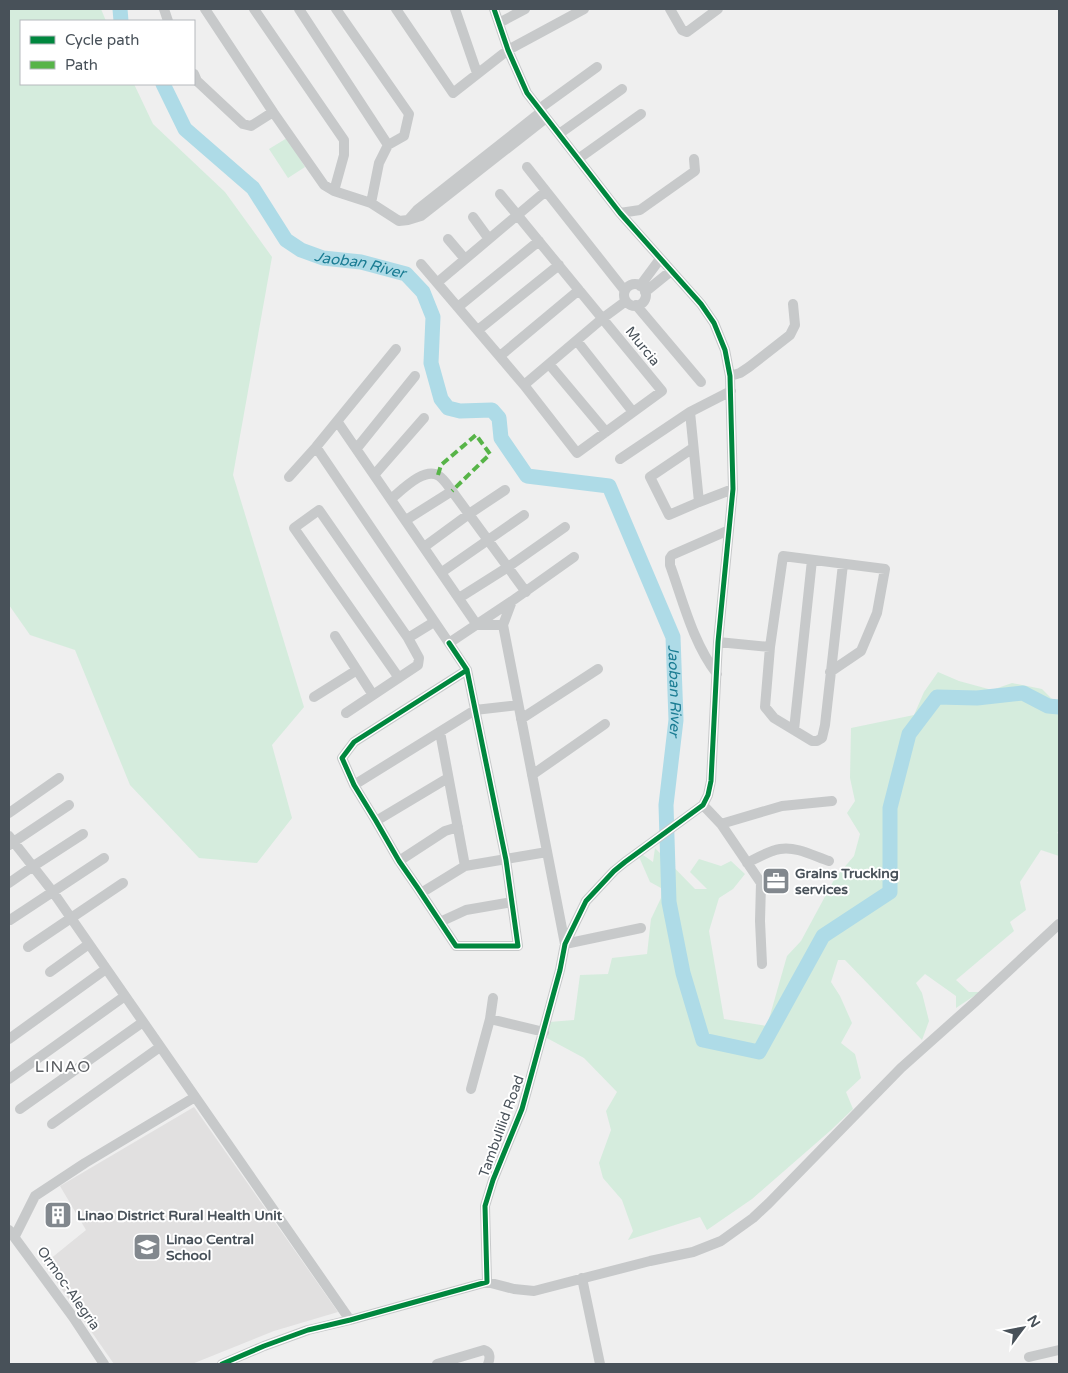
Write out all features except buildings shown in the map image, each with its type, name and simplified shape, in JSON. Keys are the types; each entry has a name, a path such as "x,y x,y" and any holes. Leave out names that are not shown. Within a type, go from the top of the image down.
{"street":[{"path":"205,9 324,185 334,191 372,203 399,221 421,216 597,67"},
{"path":"254,9 344,140 344,155 334,191"},
{"path":"299,9 388,145"},
{"path":"336,9 409,114 404,136 388,145 378,163 372,203"},
{"path":"396,9 453,93 508,50 584,9"},
{"path":"405,9 408,26"},
{"path":"455,9 477,73"},
{"path":"494,9 508,50 528,93 620,214 701,304 714,324 725,350 731,391 733,489 718,642 711,781 708,795 702,805 721,824 761,883 762,964"},
{"path":"499,22 525,9"},
{"path":"670,9 682,30 687,32 718,9"},
{"path":"195,76 197,81 243,124 251,126 273,112"},
{"path":"559,134 622,89"},
{"path":"578,159 641,114"},
{"path":"620,214 640,210 695,171 694,159"},
{"path":"527,167 629,299 701,382"},
{"path":"438,282 546,191"},
{"name":"Murcia","path":"500,194 662,391 633,412"},
{"path":"473,218 489,239"},
{"path":"448,239 465,259"},
{"path":"458,307 539,241"},
{"path":"642,289 633,284 626,288 629,299 639,304 644,299 642,289 660,259"},
{"path":"421,264 524,385 577,453 633,412 577,340"},
{"path":"478,330 559,265"},
{"path":"642,289 671,271"},
{"path":"500,356 579,290"},
{"path":"524,385 603,318 629,299"},
{"path":"730,376 740,373 749,367 790,335 795,325 793,304"},
{"path":"289,477 396,349"},
{"path":"549,364 606,432"},
{"path":"357,448 415,376"},
{"path":"620,459 690,412 731,391"},
{"path":"690,412 699,502"},
{"path":"374,474 424,418"},
{"path":"337,421 477,625"},
{"path":"316,447 467,670 506,860 518,946 456,946 399,862 354,785 342,758 354,742 467,670"},
{"path":"693,448 650,477 669,514 733,489"},
{"path":"391,499 421,476 430,473 438,475 452,491 526,592"},
{"path":"424,547 505,490"},
{"path":"406,520 452,491"},
{"path":"346,713 373,694 399,678 418,665 419,658 408,638 319,510 294,528 399,678"},
{"path":"442,572 524,515"},
{"path":"459,598 508,567 565,527"},
{"path":"717,674 706,660 696,638 670,565 670,558 672,555 729,530"},
{"path":"830,672 861,651 877,613 885,569 783,556 770,646 765,707 774,718 812,741 822,738 843,564"},
{"path":"449,644 574,557"},
{"path":"794,730 812,560"},
{"path":"512,601 503,625 565,944 641,928"},
{"path":"408,638 434,622"},
{"path":"477,625 503,625"},
{"path":"335,636 373,694"},
{"path":"718,642 770,646"},
{"path":"521,719 598,668"},
{"path":"314,697 357,670"},
{"path":"354,785 475,710 518,705"},
{"path":"532,774 606,724"},
{"path":"440,732 465,866"},
{"path":"9,813 59,778"},
{"path":"376,821 448,778"},
{"path":"721,824 782,806 832,801"},
{"path":"69,805 10,842 53,892 350,1320"},
{"name":"Tambulilid Road","path":"487,1282 485,1206 493,1180 522,1109 544,1032 565,944 586,901 619,867 702,805"},
{"path":"399,862 445,831 458,827"},
{"path":"9,884 84,834"},
{"path":"747,863 767,853 781,849 795,850 829,861"},
{"path":"421,894 465,866 547,852"},
{"path":"10,920 104,858"},
{"path":"28,947 123,883"},
{"path":"440,922 466,910 512,902"},
{"path":"222,1364 308,1330 487,1282 514,1289 534,1291 692,1252 721,1241 739,1229 769,1203 901,1068 1059,924"},
{"path":"50,972 89,944"},
{"path":"9,1038 106,969"},
{"path":"9,1079 125,996"},
{"path":"471,1089 490,1019 493,998"},
{"path":"490,1019 544,1032"},
{"path":"20,1110 143,1022"},
{"path":"52,1124 160,1047"},
{"path":"12,1233 35,1196 85,1163 195,1097"},
{"name":"Ormoc-Alegria","path":"12,1233 73,1317 104,1364"},
{"path":"582,1278 600,1364"},
{"path":"437,1364 484,1350 489,1355 488,1364"},
{"path":"1029,1357 1059,1350"}],"shaded area":[{"name":"Linao Central School","path":"194,1107 338,1312 274,1331 192,1364 114,1364 44,1264 86,1230 60,1186"}],"green space":[{"path":"9,9 101,9 106,20 20,20 20,85 134,85 153,124 225,192 272,257 233,475 304,707 272,745 292,818 257,863 199,858 130,785 75,650 30,635 9,605"},
{"path":"287,138 305,167 288,178 269,149"},
{"path":"938,672 959,681 992,690 1012,683 1042,689 1052,699 1059,701 1059,830 1057,833 1059,834 1059,856 1041,850 1020,882 1026,910 1010,922 1014,931 956,980 969,992 980,992 956,1008 956,996 925,974 916,983 922,993 929,1021 922,1040 845,960 838,960 831,982 840,996 852,1023 841,1043 855,1054 861,1078 846,1092 853,1109 752,1199 707,1230 700,1217 628,1240 633,1231 622,1200 603,1178 599,1163 611,1130 606,1111 617,1092 584,1058 545,1037 549,1022 574,1020 580,975 608,974 612,958 647,954 651,919 661,898 661,888 650,882 636,850 653,862 655,848 695,889 707,889 690,872 699,859 721,866 731,861 745,874 733,889 719,898 709,931 724,1019 767,1026 787,956 801,941 835,878 854,856 860,834 847,813 855,801 850,778 851,728 914,715 924,692"}],"waterway":[{"name":"Jaoban River","path":"120,9 121,20"},
{"name":"Jaoban River","path":"163,85 185,129 253,188 286,240 301,250 323,258 361,262 406,274 423,292 433,317 431,363 441,399 448,408 460,411 492,410 499,418 501,438 527,476 609,486 673,637 676,720 666,805 669,902 683,973 703,1040 759,1052 823,936 890,892 890,808 909,734 937,697 977,698 1023,693 1048,706 1059,707"}],"marked path":[{"path":"438,475 441,465 476,435 490,454 452,491"}],"cycle path":[{"path":"222,1364 308,1330 487,1282 485,1206 493,1180 522,1109 560,970 565,944 586,901 614,871 703,805 708,795 711,781 718,642 733,489 730,376 725,350 714,323 701,304 620,213 527,93 508,50 494,9"},
{"path":"449,643 467,670 506,860 518,946 456,946 399,861 354,785 342,758 354,742 467,670"}],"place":[{"name":"Grains Trucking services","path":"776,881"},
{"name":"Linao District Rural Health Unit","path":"58,1215"},
{"name":"Linao Central School","path":"147,1247"}],"district":[{"name":"LINAO","path":"63,1066"}]}
